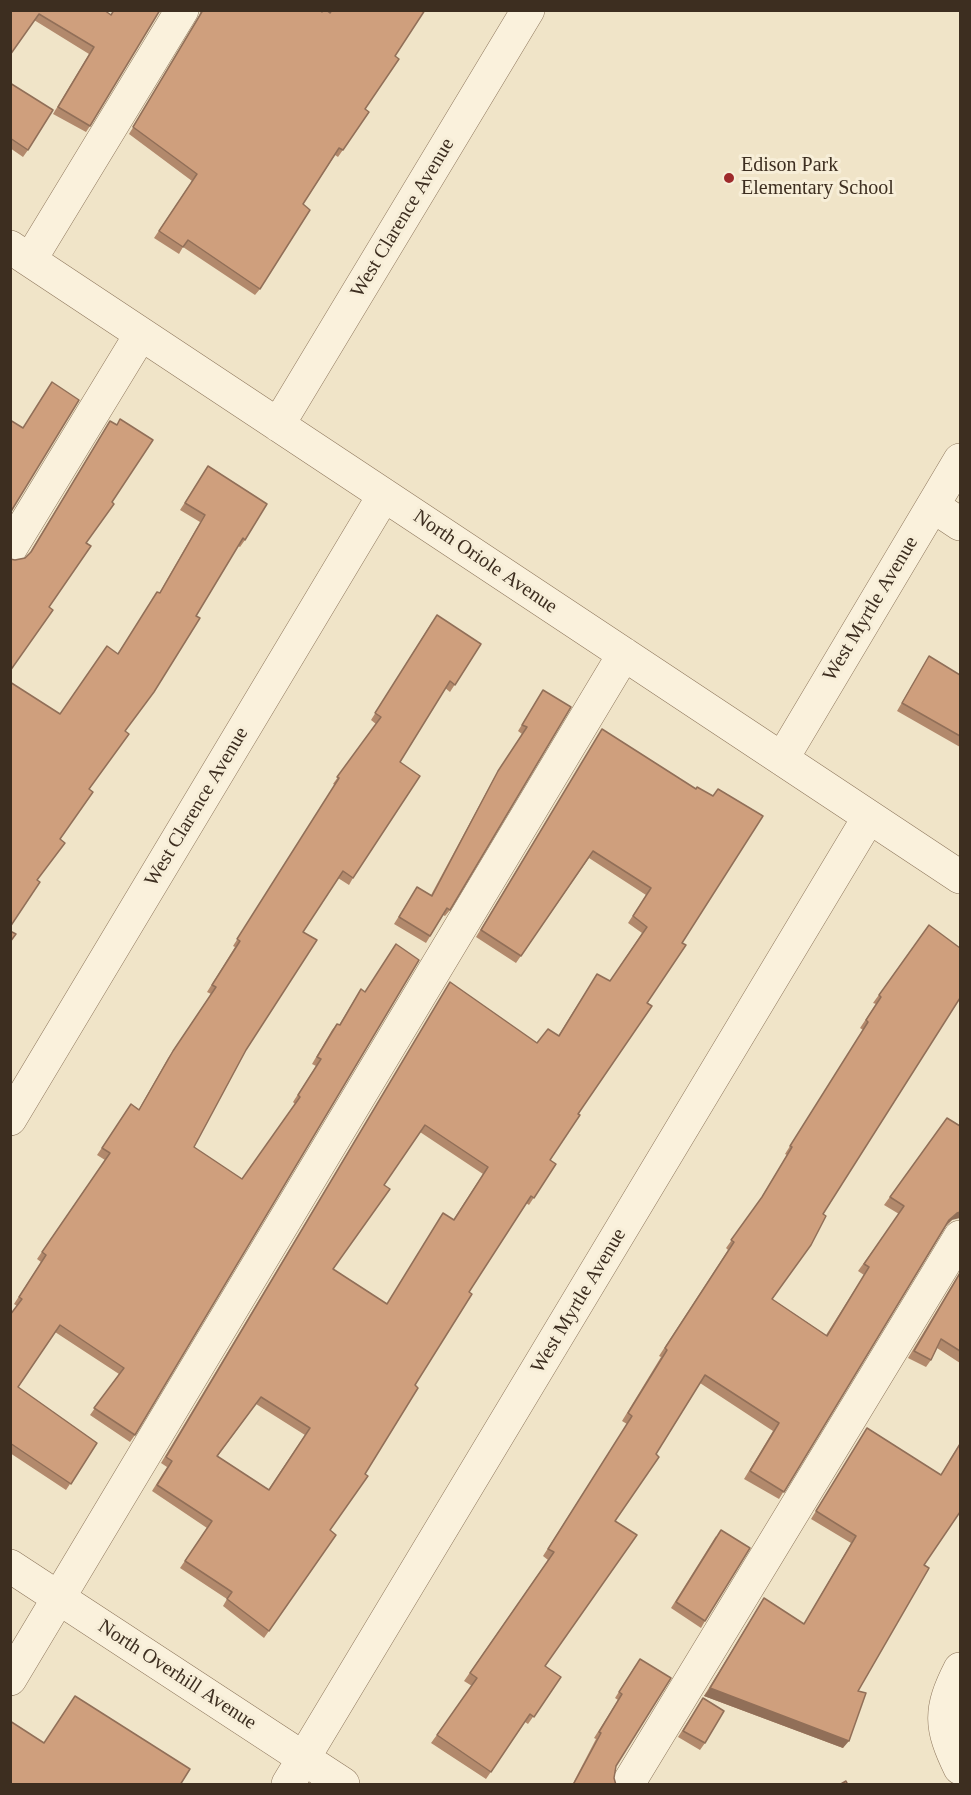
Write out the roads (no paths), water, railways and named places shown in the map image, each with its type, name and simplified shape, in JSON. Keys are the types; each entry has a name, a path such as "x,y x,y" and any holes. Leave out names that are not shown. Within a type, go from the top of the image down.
{"street":[{"path":"20,254 182,10"},
{"name":"West Clarence Avenue","path":"278,425 528,10"},
{"name":"North Oriole Avenue","path":"20,254 960,877"},
{"path":"10,549 141,334"},
{"name":"West Myrtle Avenue","path":"782,759 960,460"},
{"name":"West Clarence Avenue","path":"10,1119 384,495"},
{"path":"933,506 960,524"},
{"path":"10,1679 624,654"},
{"name":"West Myrtle Avenue","path":"296,1772 869,817"},
{"path":"628,1785 960,1237"},
{"name":"North Overhill Avenue","path":"10,1566 60,1598 296,1772 343,1785"},
{"path":"960,1669 950,1689 942,1715 946,1740 960,1768"}],"place":[{"name":"Edison Park Elementary School","path":"729,178"}]}
